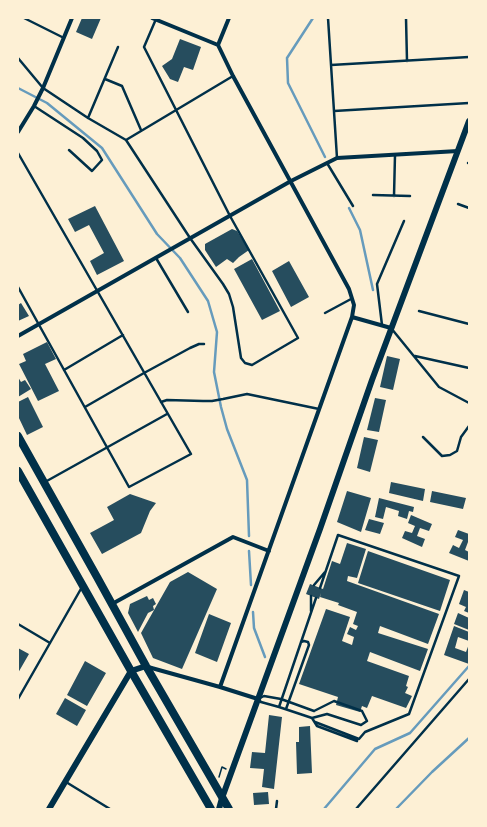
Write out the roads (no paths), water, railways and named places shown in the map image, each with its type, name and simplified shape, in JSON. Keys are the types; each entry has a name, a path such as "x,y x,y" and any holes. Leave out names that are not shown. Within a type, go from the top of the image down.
{"main road":[{"path":"18,436 146,666 229,809"},
{"path":"18,472 82,587 211,809"}],"street":[{"path":"18,132 43,88 72,18"},
{"path":"155,18 218,44 233,76 349,289 354,304 352,317 220,687"},
{"path":"218,44 229,18"},
{"path":"219,809 391,328 469,121"},
{"path":"18,336 327,162 337,158 458,151"},
{"path":"352,317 391,328"},
{"path":"112,604 233,537 269,551"},
{"path":"49,809 131,671 146,666 258,699"}],"lane":[{"path":"24,18 64,38"},
{"path":"18,58 43,88 88,118 126,140 190,238 229,294 242,358 245,363 252,365 298,338 230,216 144,47 155,18"},
{"path":"328,18 337,158"},
{"path":"406,18 407,61"},
{"path":"88,118 118,47"},
{"path":"331,66 469,57"},
{"path":"126,140 233,76"},
{"path":"105,79 122,86 141,130"},
{"path":"334,111 469,103"},
{"path":"34,106 83,138 97,151 102,160 92,171 68,150"},
{"path":"18,154 191,454 129,487 18,287"},
{"path":"394,155 394,196"},
{"path":"327,162 353,206"},
{"path":"373,196 410,196"},
{"path":"458,204 469,208"},
{"path":"382,325 377,284 404,221"},
{"path":"156,258 188,312"},
{"path":"325,313 352,298"},
{"path":"419,311 469,324"},
{"path":"391,328 439,387 469,403"},
{"path":"64,370 123,335"},
{"path":"85,407 190,348 199,344 204,344"},
{"path":"414,356 469,368"},
{"path":"161,402 167,400 214,400 247,394 319,410"},
{"path":"44,482 167,414"},
{"path":"424,437 442,456 450,455 457,451 461,436 469,426"},
{"path":"314,722 359,739 365,732 409,714 459,576 338,535 320,588"},
{"path":"314,585 326,570"},
{"path":"18,699 82,587"},
{"path":"311,596 311,614"},
{"path":"279,707 316,598"},
{"path":"18,624 50,643"},
{"path":"286,709 309,645 308,642 301,642"},
{"path":"356,809 469,679"},
{"path":"264,696 281,699 314,711 334,701 362,711 367,722 360,725 327,714 312,718 261,702 258,699 264,696"},
{"path":"314,711 312,718 318,726 357,741"},
{"path":"65,782 110,809"},
{"path":"276,809 277,801"}],"waterway":[{"path":"313,18 287,58 288,83 325,157"},
{"path":"18,88 47,103 102,148 157,234 180,258 208,301 217,332 214,372 221,407 227,429 247,480 249,536"},
{"path":"349,208 360,230 373,290"},
{"path":"249,551 251,585"},
{"path":"253,612 254,628 265,657"},
{"path":"324,809 375,749 410,733 469,666"},
{"path":"396,809 432,772 469,738"}]}
